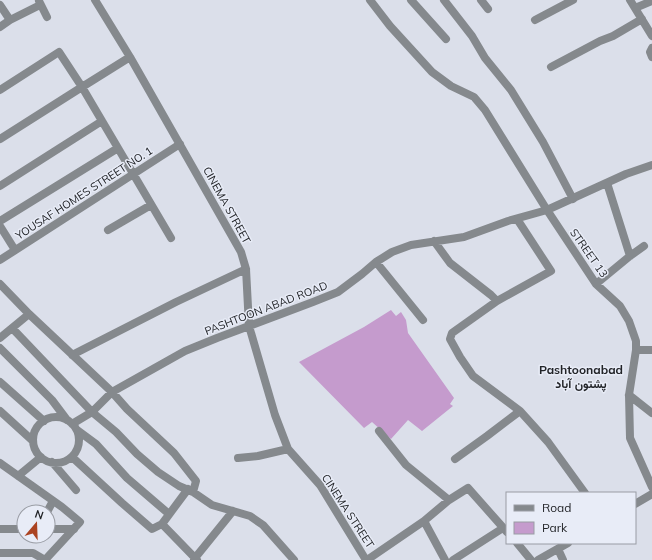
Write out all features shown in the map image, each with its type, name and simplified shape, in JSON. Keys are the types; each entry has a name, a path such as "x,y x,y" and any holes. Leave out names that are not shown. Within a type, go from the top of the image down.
{"street":[{"name":"CINEMA STREET","path":"95,0 130,57 241,252 246,269 249,326 275,416 288,449 320,484 366,560"},
{"name":"STREET 13","path":"370,0 390,26 432,72 451,86 474,97 478,101 546,210 596,284 620,306 629,322 636,340 636,350 628,395 630,438 652,487"},
{"path":"411,0 446,39"},
{"path":"444,0 472,36 485,58 511,90 543,142 573,199"},
{"path":"481,0 488,9"},
{"path":"536,20 573,0"},
{"path":"630,0 652,36"},
{"path":"635,8 652,1"},
{"path":"0,26 39,2 47,17"},
{"path":"0,5 10,20"},
{"path":"551,67 600,41 613,36 642,19"},
{"path":"652,48 650,52 652,57"},
{"path":"0,90 59,52 82,87 171,238"},
{"path":"0,139 130,57"},
{"path":"0,186 102,121"},
{"name":"YOUSAF HOMES STREET NO. 1","path":"0,260 180,144"},
{"path":"0,221 118,148"},
{"name":"PASHTOON ABAD ROAD","path":"72,425 92,412 112,392 185,351 338,292 376,262 392,252 411,245 464,238 508,221 546,210 626,174 652,165"},
{"path":"607,183 630,256"},
{"path":"108,230 152,205"},
{"path":"517,219 551,271 497,301 452,333 450,339 473,376 520,411 548,442 584,492"},
{"path":"0,226 15,250"},
{"path":"434,241 450,263 497,301"},
{"path":"596,284 644,246"},
{"path":"376,262 423,320"},
{"path":"72,355 176,302 246,269"},
{"path":"0,284 29,314 174,453 196,481 190,491 162,524 152,529 122,504 72,457"},
{"path":"0,338 29,314"},
{"path":"12,328 92,412 116,432 137,454 158,472 212,505 250,516 262,525 294,560"},
{"path":"0,348 52,400 72,425 79,437 79,444 76,451 72,457 66,461 59,463 52,462 41,457 35,448 33,441 34,433 38,426 44,421 51,418 59,418 72,425 96,444 127,478 169,514"},
{"path":"636,350 652,350"},
{"path":"0,382 44,421"},
{"path":"628,395 652,413"},
{"path":"0,411 33,441"},
{"path":"455,459 520,411"},
{"path":"379,431 406,465 449,500"},
{"path":"238,458 258,456 288,449"},
{"path":"18,476 41,457"},
{"path":"52,462 76,490"},
{"path":"0,463 80,522 74,530 41,559 33,553 15,556 0,553"},
{"path":"366,560 424,521 449,500 468,488 505,530 453,560"},
{"path":"636,503 652,494"},
{"path":"162,524 195,559 233,511"},
{"path":"424,521 445,560"},
{"path":"0,529 16,529"},
{"path":"56,529 74,530"},
{"path":"517,544 531,560"},
{"path":"538,560 566,544"},
{"path":"558,549 563,560"}],"green space":[{"path":"391,310 396,316 401,312 406,320 408,333 454,398 450,404 453,406 422,431 408,420 391,439 372,422 364,428 299,362 364,327"}],"district":[{"name":"Pashtoonabad پشتون آباد","path":"581,377"}]}
